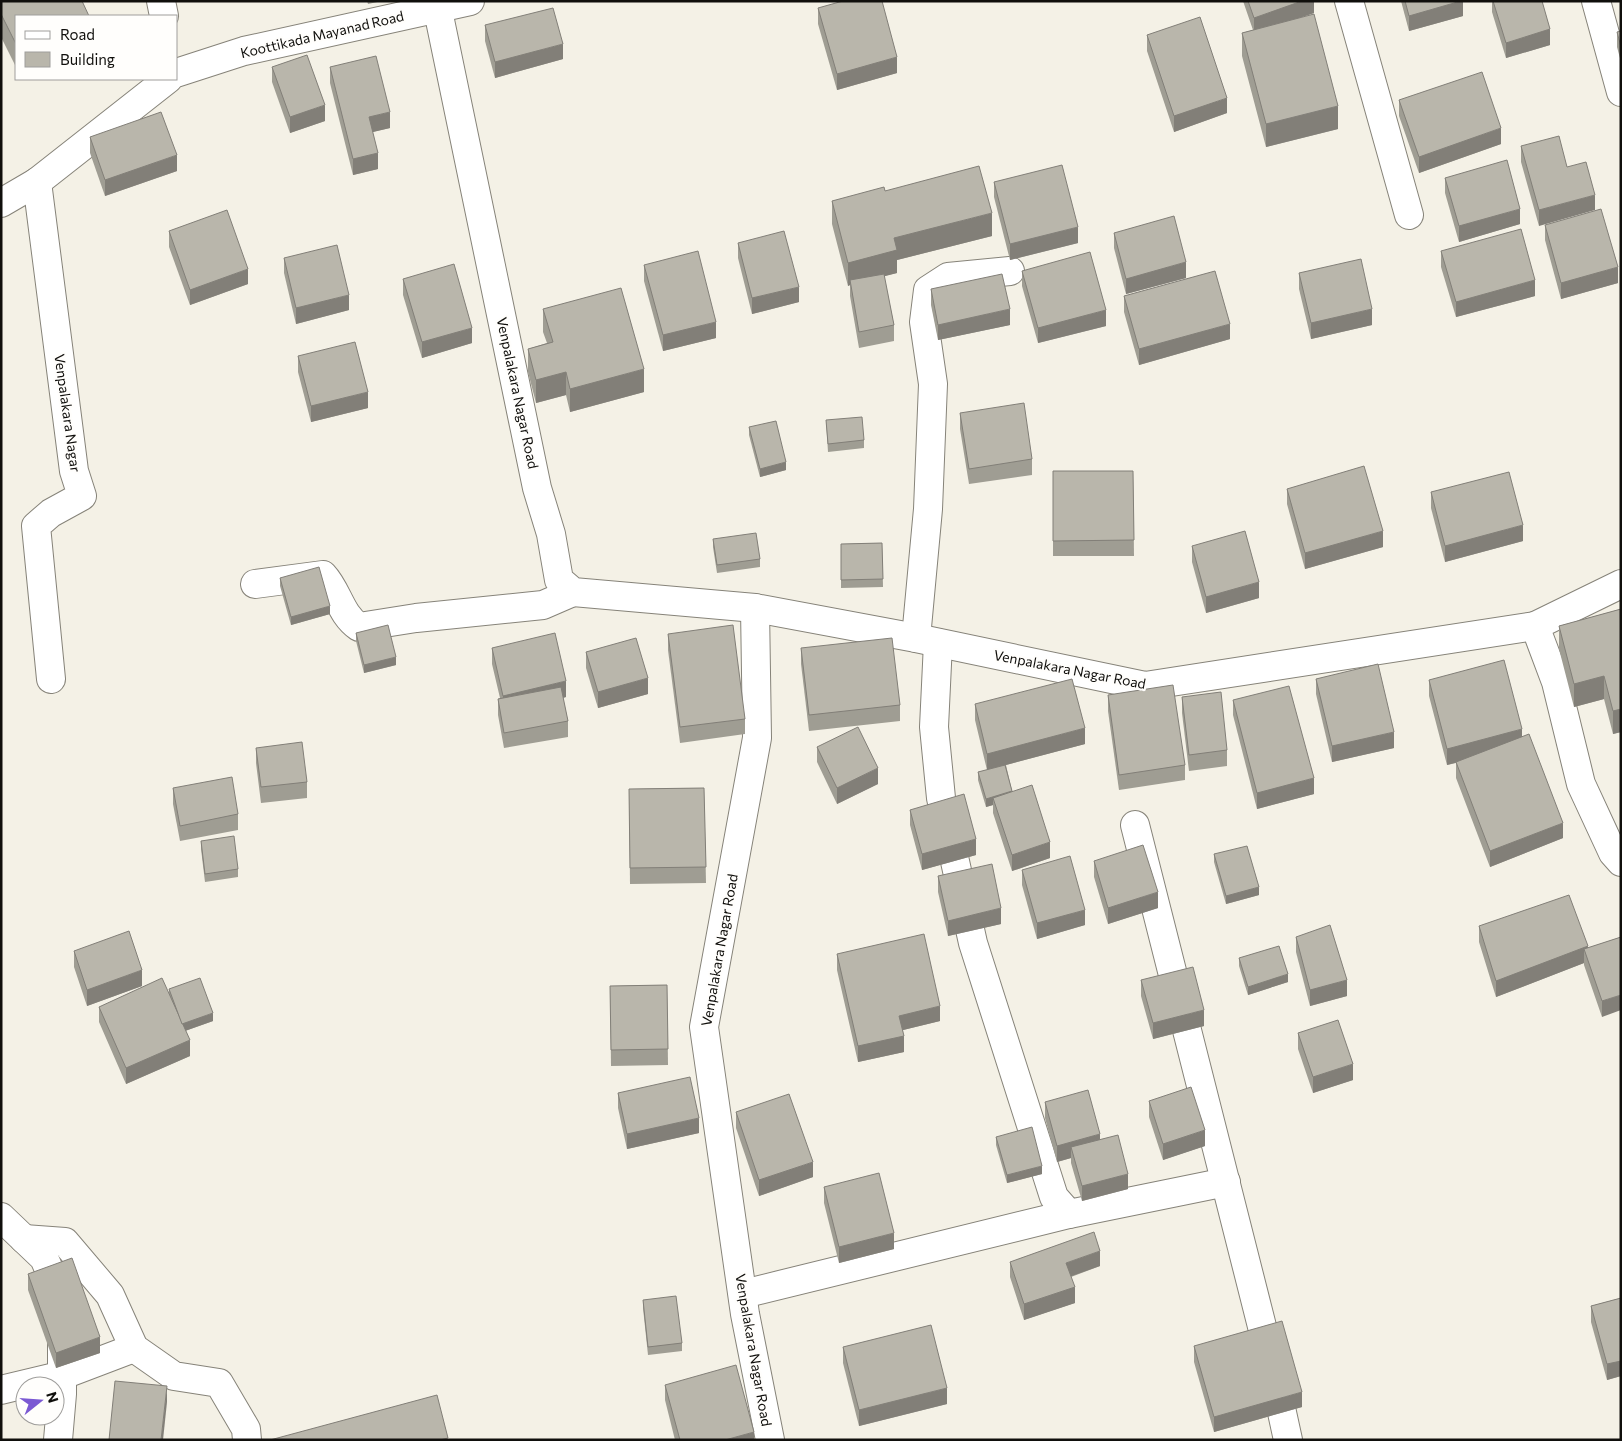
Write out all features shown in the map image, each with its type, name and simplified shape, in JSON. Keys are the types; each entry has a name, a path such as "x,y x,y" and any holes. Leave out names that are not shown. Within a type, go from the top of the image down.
{"street":[{"path":"161,1 164,15"},
{"name":"Koottikada Mayanad Road","path":"178,72 244,51 437,4 470,1"},
{"path":"1349,1 1410,215"},
{"path":"1596,1 1621,92"},
{"name":"Venpalakara Nagar Road","path":"437,4 538,488 551,534 554,559 559,580 573,592 755,608 927,640 1146,686 1535,626 1621,584"},
{"path":"1,202 37,182 167,80"},
{"name":"Venpalakara Nagar","path":"37,182 74,471 82,496 51,513 36,526 51,679"},
{"path":"1010,271 948,277 928,290 924,322 933,384 928,509 927,640 941,798 973,943 1047,1180 1054,1197 1069,1214"},
{"path":"255,584 323,575 332,584 349,620 359,626 543,605 573,592"},
{"name":"Venpalakara Nagar Road","path":"755,608 757,738 704,1027 743,1294 770,1440"},
{"path":"1535,626 1556,682 1581,784 1612,853 1621,862"},
{"path":"1135,824 1226,1182 1288,1440"},
{"path":"743,1294 1069,1214 1226,1182"},
{"path":"1,1217 44,1258 62,1299 62,1375 58,1440"},
{"path":"24,1240 65,1242 110,1295 134,1348 174,1376 219,1383 246,1429 247,1440"},
{"path":"1,1390 62,1375 134,1348"}],"building":[{"path":"1,1 82,1 89,15 15,15 15,42 1,14"},
{"path":"843,1 882,1 897,57 837,74 818,8"},
{"path":"1248,1 1302,1 1254,18"},
{"path":"1405,1 1461,1 1409,16"},
{"path":"1493,1 1542,1 1550,29 1506,43"},
{"path":"553,8 563,44 495,62 485,25"},
{"path":"1314,14 1338,106 1266,124 1242,33"},
{"path":"1200,17 1227,98 1174,116 1147,35"},
{"path":"1621,31 1621,47 1617,32"},
{"path":"307,55 325,105 290,117 272,67"},
{"path":"376,56 390,112 369,117 378,153 353,159 330,67"},
{"path":"1482,72 1501,128 1419,157 1399,100"},
{"path":"161,112 177,155 105,180 90,137"},
{"path":"1559,136 1567,167 1586,162 1595,195 1539,210 1521,146"},
{"path":"1507,160 1520,209 1459,226 1445,178"},
{"path":"1062,165 1078,227 1010,244 994,182"},
{"path":"979,166 992,213 894,238 897,250 848,263 832,201 884,187 885,191"},
{"path":"1601,209 1618,267 1561,283 1545,225"},
{"path":"227,210 248,269 190,290 169,231"},
{"path":"1174,216 1186,262 1126,279 1114,233"},
{"path":"1521,229 1535,280 1456,302 1441,251"},
{"path":"784,231 799,287 752,298 738,243"},
{"path":"337,245 349,295 296,308 284,258"},
{"path":"698,251 716,322 663,335 644,265"},
{"path":"1090,252 1106,310 1038,328 1022,271"},
{"path":"1361,259 1372,309 1311,323 1299,273"},
{"path":"454,264 472,328 422,342 403,279"},
{"path":"1215,271 1230,324 1139,349 1124,296"},
{"path":"884,274 894,325 859,332 850,280"},
{"path":"1002,274 1010,309 938,325 931,289"},
{"path":"621,288 644,369 570,389 566,372 536,380 528,349 553,342 543,309"},
{"path":"355,342 368,392 311,406 298,356"},
{"path":"1024,403 1032,459 969,469 960,413"},
{"path":"862,417 864,440 828,444 826,420"},
{"path":"776,421 786,462 760,469 749,427"},
{"path":"1364,466 1383,531 1305,553 1287,489"},
{"path":"1053,471 1133,471 1134,540 1053,541"},
{"path":"1509,472 1523,525 1445,546 1431,492"},
{"path":"1245,531 1259,582 1206,597 1192,546"},
{"path":"756,533 760,559 717,565 713,539"},
{"path":"882,543 883,579 841,580 841,544"},
{"path":"319,567 330,606 291,617 280,578"},
{"path":"1621,609 1621,709 1613,711 1604,676 1574,684 1559,626"},
{"path":"388,625 396,657 364,665 356,633"},
{"path":"733,625 745,719 680,727 668,634"},
{"path":"555,633 566,681 503,696 492,648"},
{"path":"636,638 648,678 598,692 586,652"},
{"path":"892,638 900,705 809,715 801,648"},
{"path":"1504,660 1522,729 1447,749 1429,680"},
{"path":"1378,664 1394,732 1332,746 1316,679"},
{"path":"1072,679 1085,728 987,754 975,704"},
{"path":"1173,685 1185,765 1119,775 1108,695"},
{"path":"1289,686 1314,778 1257,793 1233,700"},
{"path":"561,687 568,721 504,733 498,699"},
{"path":"1221,692 1227,750 1189,755 1182,697"},
{"path":"858,727 878,768 837,788 817,747"},
{"path":"1529,734 1563,823 1490,851 1456,762"},
{"path":"302,742 307,782 261,787 256,748"},
{"path":"1005,765 1012,791 986,799 978,772"},
{"path":"232,777 238,814 180,826 173,788"},
{"path":"1032,785 1050,842 1012,855 993,798"},
{"path":"704,788 706,867 630,868 629,789"},
{"path":"964,794 976,839 922,854 910,810"},
{"path":"234,836 238,869 205,874 201,841"},
{"path":"1143,845 1158,892 1108,908 1094,861"},
{"path":"1247,846 1259,887 1226,896 1214,854"},
{"path":"1070,856 1085,910 1037,923 1022,870"},
{"path":"992,864 1001,908 948,921 938,876"},
{"path":"1569,895 1588,946 1496,981 1479,926"},
{"path":"1330,925 1347,980 1310,990 1296,937"},
{"path":"129,931 142,970 87,990 74,951"},
{"path":"924,934 940,1006 899,1016 904,1036 858,1046 837,954"},
{"path":"1621,937 1621,995 1602,1001 1584,949"},
{"path":"1279,946 1288,974 1248,987 1239,958"},
{"path":"1193,967 1204,1010 1153,1023 1141,980"},
{"path":"162,978 190,1040 126,1068 99,1007"},
{"path":"200,978 213,1013 182,1024 169,989"},
{"path":"667,985 668,1049 611,1050 610,986"},
{"path":"1338,1020 1353,1064 1313,1077 1298,1033"},
{"path":"690,1077 699,1118 627,1134 618,1093"},
{"path":"1191,1087 1205,1130 1163,1144 1149,1101"},
{"path":"1088,1090 1100,1134 1057,1146 1045,1102"},
{"path":"789,1094 813,1162 759,1180 736,1112"},
{"path":"1032,1127 1042,1166 1007,1175 996,1137"},
{"path":"1118,1135 1128,1174 1082,1186 1071,1147"},
{"path":"879,1173 894,1233 839,1247 824,1187"},
{"path":"1094,1232 1100,1251 1066,1263 1075,1287 1024,1304 1010,1262"},
{"path":"72,1258 100,1337 56,1353 28,1274"},
{"path":"676,1296 682,1343 648,1347 643,1300"},
{"path":"1621,1298 1621,1361 1607,1364 1591,1306"},
{"path":"1282,1321 1302,1392 1214,1417 1194,1346"},
{"path":"931,1325 947,1388 859,1410 843,1347"},
{"path":"736,1365 754,1432 725,1440 680,1440 665,1385"},
{"path":"115,1381 167,1386 161,1440 109,1440"},
{"path":"437,1395 448,1438 440,1440 270,1440"}]}
